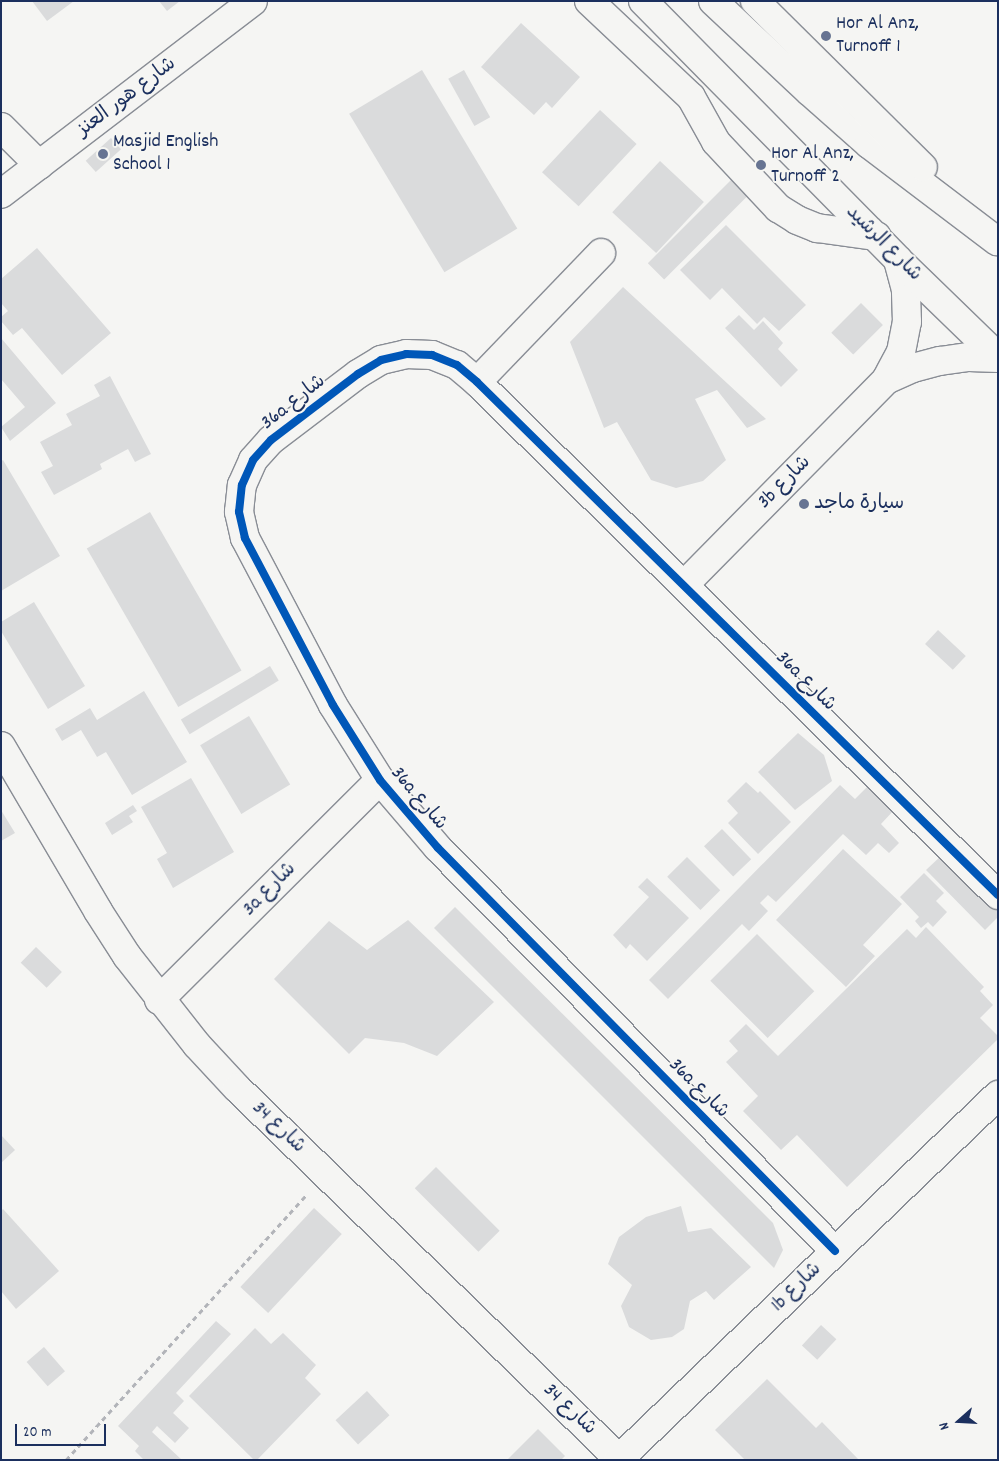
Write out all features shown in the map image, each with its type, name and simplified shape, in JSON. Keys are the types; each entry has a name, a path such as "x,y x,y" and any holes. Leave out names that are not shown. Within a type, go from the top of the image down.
{"street":[{"name":"شارع هور العنز","path":"1,194 253,1"},
{"path":"589,1 691,97 716,142 778,208 797,220 817,228 876,236"},
{"name":"شارع الرشيد","path":"643,1 898,260 998,358"},
{"path":"714,1 809,91 869,144 997,242"},
{"path":"755,1 997,242"},
{"path":"1,127 39,165"},
{"path":"477,382 601,253"},
{"name":"3b شارع","path":"684,585 886,380 901,352 907,322 906,290 898,260"},
{"name":"36a شارع","path":"835,1251 438,848 380,780 334,705 244,538 239,512 242,485 254,460 271,440 358,374 381,360 406,354 432,355 457,365 477,382 998,895"},
{"name":"3b شارع","path":"886,380 913,368 940,360 969,357 998,358"},
{"name":"شارع 34","path":"1,746 98,911 159,1000 196,1045 237,1088 618,1459"},
{"name":"3a شارع","path":"159,1000 380,780"},
{"name":"1b شارع","path":"618,1459 998,1095"}],"path":[{"path":"66,1460 325,1174"}],"building":[{"path":"32,1 74,1 47,21"},
{"path":"159,1 180,1 167,11"},
{"path":"521,23 580,77 552,108 546,102 534,115 481,67"},
{"path":"422,70 517,229 444,272 349,114"},
{"path":"464,70 490,117 474,126 448,79"},
{"path":"600,110 637,144 579,206 542,172"},
{"path":"111,138 121,149 96,172 86,161"},
{"path":"660,161 704,202 656,253 612,212"},
{"path":"732,179 748,195 664,279 648,263"},
{"path":"726,225 806,305 779,331 764,317 757,324 722,288 710,300 680,270"},
{"path":"37,248 111,333 62,375 22,328 13,335 1,321 1,317 8,311 1,303 1,279"},
{"path":"623,287 766,419 747,428 717,390 695,399 726,460 703,481 676,488 651,480 617,422 604,428 570,342"},
{"path":"861,303 883,325 853,355 831,333"},
{"path":"739,315 754,330 763,321 783,343 778,349 798,370 781,387 725,328"},
{"path":"1,338 56,403 10,441 1,427 25,407 1,379"},
{"path":"110,376 151,454 135,462 128,449 100,464 102,469 54,495 41,472 53,466 40,442 72,425 66,414 100,396 94,385"},
{"path":"3,460 60,556 1,591 1,461"},
{"path":"150,512 242,670 178,707 87,548"},
{"path":"34,602 85,686 48,709 1,631 1,622"},
{"path":"938,630 966,656 953,670 925,644"},
{"path":"270,666 279,681 190,734 181,720"},
{"path":"144,691 187,762 132,795 106,752 97,757 81,730 62,741 55,729 90,708 97,720"},
{"path":"249,716 290,785 241,814 200,745"},
{"path":"798,733 824,755 832,781 795,810 758,772"},
{"path":"191,778 234,852 173,888 157,859 167,853 141,807"},
{"path":"746,782 758,793 760,791 791,822 758,854 728,823 738,813 727,801"},
{"path":"870,784 895,809 881,824 899,843 889,853 878,843 866,855 843,834 776,902 768,895 760,903 768,911 749,931 742,924 668,999 649,980 840,785 855,799"},
{"path":"133,805 137,811 129,816 133,822 112,835 105,823"},
{"path":"1,810 15,833 1,841"},
{"path":"722,829 751,859 733,877 704,846"},
{"path":"843,849 902,904 863,945 875,956 846,987 776,920"},
{"path":"943,854 998,909 998,917 985,930 926,870"},
{"path":"687,857 720,890 700,910 667,877"},
{"path":"924,873 944,893 936,901 947,912 933,927 928,922 921,928 915,921 919,917 900,897"},
{"path":"647,878 689,918 647,961 630,944 626,949 613,935 649,897 638,887"},
{"path":"455,907 773,1223 783,1250 774,1268 434,928"},
{"path":"408,920 494,1002 437,1056 404,1043 365,1038 349,1054 274,979 329,921 367,950"},
{"path":"926,927 984,987 980,991 993,1005 980,1018 998,1036 998,1039 847,1187 797,1135 781,1150 743,1111 758,1096 726,1062 738,1051 729,1041 746,1024 778,1056 907,929 916,938"},
{"path":"757,934 814,991 768,1038 710,981"},
{"path":"36,947 62,972 47,988 21,963"},
{"path":"1,1135 15,1150 1,1163"},
{"path":"436,1167 500,1231 478,1252 415,1188"},
{"path":"681,1206 688,1232 711,1228 751,1267 714,1300 706,1291 690,1301 684,1329 672,1337 651,1340 629,1327 621,1306 632,1285 608,1264 619,1237 646,1217"},
{"path":"314,1208 342,1234 268,1313 240,1287"},
{"path":"3,1209 59,1271 16,1309 1,1291 1,1211"},
{"path":"216,1321 231,1334 176,1393 184,1401 173,1413 189,1428 175,1443 157,1426 152,1432 182,1460 144,1460 135,1451 139,1446 118,1426"},
{"path":"821,1325 836,1339 817,1360 802,1345"},
{"path":"255,1328 271,1344 283,1333 316,1365 305,1378 321,1394 257,1460 254,1460 189,1396"},
{"path":"44,1347 65,1371 48,1386 27,1362"},
{"path":"767,1379 816,1428 822,1422 859,1460 745,1460 715,1430"},
{"path":"367,1391 390,1415 358,1444 336,1420"},
{"path":"538,1429 565,1456 561,1460 507,1460"}],"cycle path":[{"path":"835,1251 438,848 380,780 333,705 245,538 239,512 242,485 253,460 271,440 358,374 381,360 406,354 432,355 457,365 477,382 998,895"}],"place":[{"name":"Hor Al Anz, Turnoff 1","path":"826,36"},
{"name":"Masjid English School 1","path":"103,154"},
{"name":"Hor Al Anz, Turnoff 2","path":"761,165"},
{"name":"سيارة ماجد","path":"804,504"}]}
